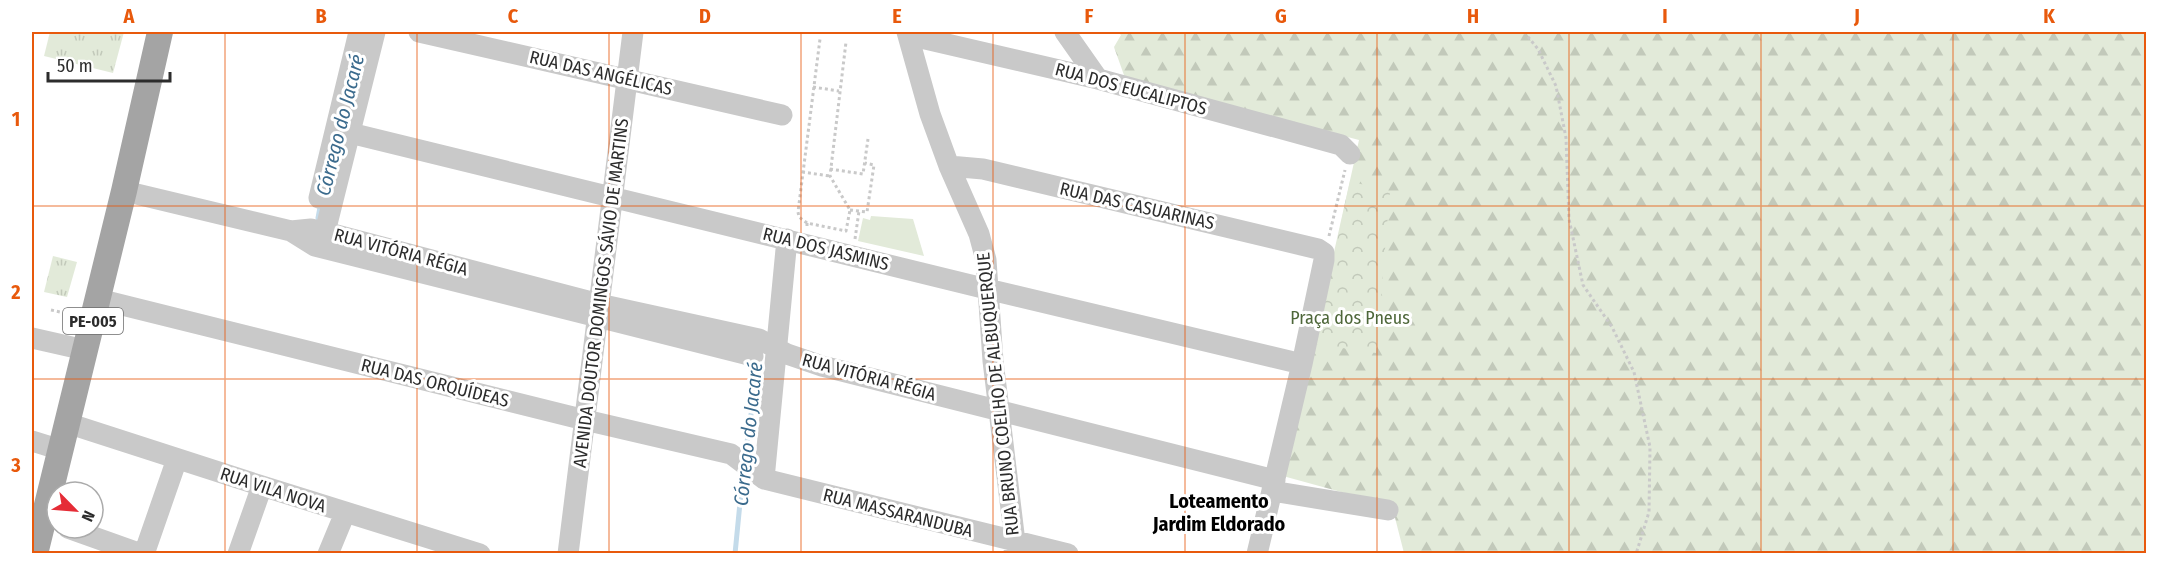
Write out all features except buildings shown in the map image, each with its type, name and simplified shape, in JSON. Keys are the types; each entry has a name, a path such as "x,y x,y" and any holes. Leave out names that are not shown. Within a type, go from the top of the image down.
{"main road":[{"name":"PE-005","path":"56,480 67,423 160,32"},
{"name":"PE-005","path":"35,554 45,533"}],"street":[{"path":"310,235 359,32"},
{"path":"310,235 350,133 375,32"},
{"name":"RUA DAS ANGÉLICAS","path":"419,32 782,115"},
{"name":"AVENIDA DOUTOR DOMINGOS SÁVIO DE MARTINS","path":"568,554 633,32"},
{"path":"1065,32 1098,79"},
{"name":"RUA DOS EUCALIPTOS","path":"908,33 1098,79 1341,145 1350,154"},
{"name":"RUA BRUNO COELHO DE ALBUQUERQUE","path":"908,33 930,114 949,166 979,234 986,260 987,289 1015,548"},
{"name":"RUA DOS JASMINS","path":"350,133 612,196 799,235 851,256 1302,364"},
{"name":"RUA DAS CASUARINAS","path":"949,166 983,170 1318,249 1324,253"},
{"name":"RUA VITÓRIA RÉGIA","path":"124,191 310,235 598,311 753,356"},
{"path":"761,478 776,346 799,235"},
{"path":"1257,554 1302,364 1324,253"},
{"name":"RUA DAS ORQUÍDEAS","path":"98,299 731,454 761,478"},
{"name":"RUA VITÓRIA RÉGIA","path":"598,311 759,339 776,346 787,354 822,366 1000,411 1273,486 1388,510"},
{"path":"32,338 85,350"},
{"name":"RUA VILA NOVA","path":"67,423 345,513 425,546 480,554"},
{"path":"32,441 61,450"},
{"path":"103,540 143,554 177,459"},
{"name":"RUA MASSARANDUBA","path":"761,478 1015,548 1068,554"},
{"path":"238,554 262,486"},
{"path":"328,554 345,513"}],"path":[{"path":"1524,32 1538,49 1556,86 1566,138 1569,219 1582,285 1612,327 1634,372 1648,436 1650,447 1649,512 1636,554"},
{"path":"820,39 802,172 798,212 799,235 846,231 850,210 830,176 846,42"},
{"path":"813,87 839,91"},
{"path":"830,170 863,174 868,140"},
{"path":"1324,253 1350,154"},
{"path":"850,210 867,212 874,165 865,163"},
{"path":"802,172 830,176"},
{"path":"851,256 860,211"},
{"path":"51,310 60,312"}],"green space":[{"path":"50,32 124,32 113,73 44,56"},
{"path":"1118,32 2146,32 2146,553 1404,553 1392,506 1272,473 1334,252 1359,140 1125,78 1114,47 1121,35"},
{"name":"Praça dos Pneus","path":"1350,181 1390,192 1376,353 1315,344"},
{"path":"871,216 913,219 924,256 858,241 863,218 870,220"},
{"path":"53,256 77,262 67,297 44,292"}],"waterway":[{"name":"Córrego do Jacaré","path":"318,218 321,202"},
{"name":"Córrego do Jacaré","path":"745,456 759,359"},
{"name":"Córrego do Jacaré","path":"735,554 743,472"}],"district":[{"name":"Loteamento Jardim Eldorado","path":"1219,512"}]}
